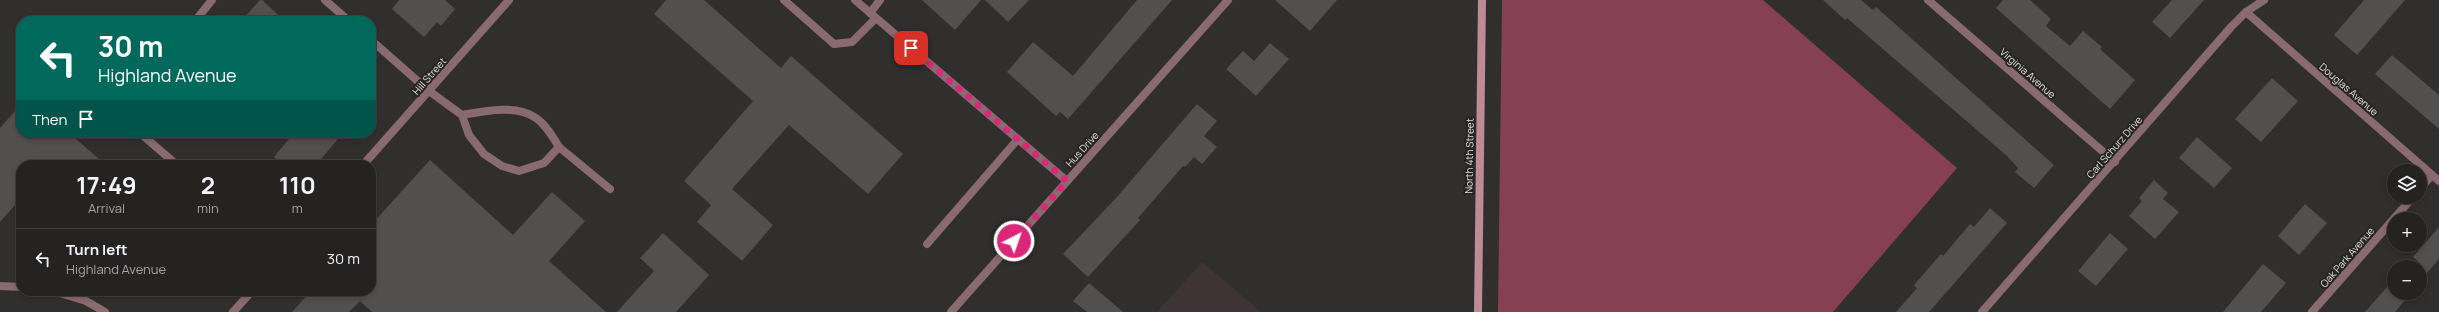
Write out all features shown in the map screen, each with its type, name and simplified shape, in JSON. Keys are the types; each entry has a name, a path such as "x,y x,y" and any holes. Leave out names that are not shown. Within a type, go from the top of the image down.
{"street":[{"path":"198,16 212,0"},
{"path":"325,0 343,16"},
{"name":"Hill Street","path":"367,160 509,0"},
{"path":"784,0 834,44 852,42 873,15 880,0"},
{"path":"855,0 1067,181"},
{"name":"Hus Drive","path":"951,312 1228,0"},
{"name":"North 4th Street","path":"1478,312 1482,0"},
{"name":"Virginia Avenue","path":"1928,0 2115,162"},
{"name":"Carl Schurz Drive","path":"1982,312 2246,12 2264,0"},
{"name":"Douglas Avenue","path":"2246,12 2439,181"},
{"path":"376,44 429,91 462,115 469,136 484,154 502,166 520,171 544,163 559,147"},
{"path":"462,115 491,110 516,112 535,117 550,132 559,147 610,189"},
{"path":"146,138 171,160"},
{"path":"927,244 1018,139"},
{"path":"2427,181 2432,175"},
{"name":"Oak Park Avenue","path":"2312,312 2407,204"},
{"path":"0,286 16,287"},
{"path":"70,296 86,301 105,312"},
{"path":"233,312 247,296"}],"shaded area":[{"path":"1502,0 1763,0 1957,168 1833,312 1498,312"},
{"path":"1202,262 1261,312 1157,312"}],"building":[{"path":"260,0 262,0 280,16 246,16"},
{"path":"399,0 445,0 455,9 441,26 437,22 424,37 392,9"},
{"path":"666,0 704,0 781,68 791,56 903,154 868,194 789,125 732,189 773,225 742,261 697,222 711,205 684,181 753,101 654,14"},
{"path":"922,0 981,0 955,30"},
{"path":"985,0 1029,0 1008,22"},
{"path":"1137,0 1172,0 1068,119 1060,112 1056,116 1007,72 1033,42 1073,76"},
{"path":"1275,0 1337,0 1310,31"},
{"path":"1823,0 1861,0 1873,10 1876,7 2054,165 2034,188 2015,172 2018,168 2007,156 1847,18 1845,20"},
{"path":"2003,0 2030,0 2051,19 2046,26 2070,46 2083,31 2102,47 2100,49 2135,80 2110,109 1996,8"},
{"path":"2172,0 2204,0 2170,38 2152,22"},
{"path":"2364,0 2405,0 2357,55 2334,35"},
{"path":"1270,43 1289,59 1256,96 1226,69 1243,51 1254,61"},
{"path":"2392,55 2439,95 2439,129 2375,74"},
{"path":"2272,78 2298,101 2261,142 2235,119"},
{"path":"1197,104 1217,121 1204,136 1217,147 1202,164 1194,157 1185,167 1183,166 1138,218 1140,220 1088,277 1063,254 1116,198"},
{"path":"16,110 16,138 75,138 100,160 16,160 16,204 0,222 0,128"},
{"path":"2197,137 2232,168 2214,188 2179,158"},
{"path":"290,138 339,138 320,160 278,160 274,157"},
{"path":"430,160 513,235 552,192 585,221 549,261 606,312 372,312 360,301 349,312 292,312 306,296 376,296 376,219"},
{"path":"2154,180 2168,193 2163,199 2179,212 2155,239 2129,216 2142,201 2139,198"},
{"path":"2305,204 2327,223 2299,255 2278,236"},
{"path":"1990,208 2007,223 1929,312 1896,312 1917,288 1914,285 1941,254 1943,256 1970,224 1974,227"},
{"path":"2439,227 2439,259 2427,273 2427,260 2416,260 2413,257 2417,252 2427,252 2427,241"},
{"path":"663,233 709,275 676,312 617,312 654,271 640,258"},
{"path":"2110,233 2128,249 2096,286 2078,271"},
{"path":"2263,264 2286,283 2261,312 2223,312"},
{"path":"1089,283 1123,312 1087,312 1073,301"},
{"path":"2387,287 2387,300 2405,300 2395,312 2365,312"}],"route":[{"path":"911,48 1067,181 1014,241"}]}
